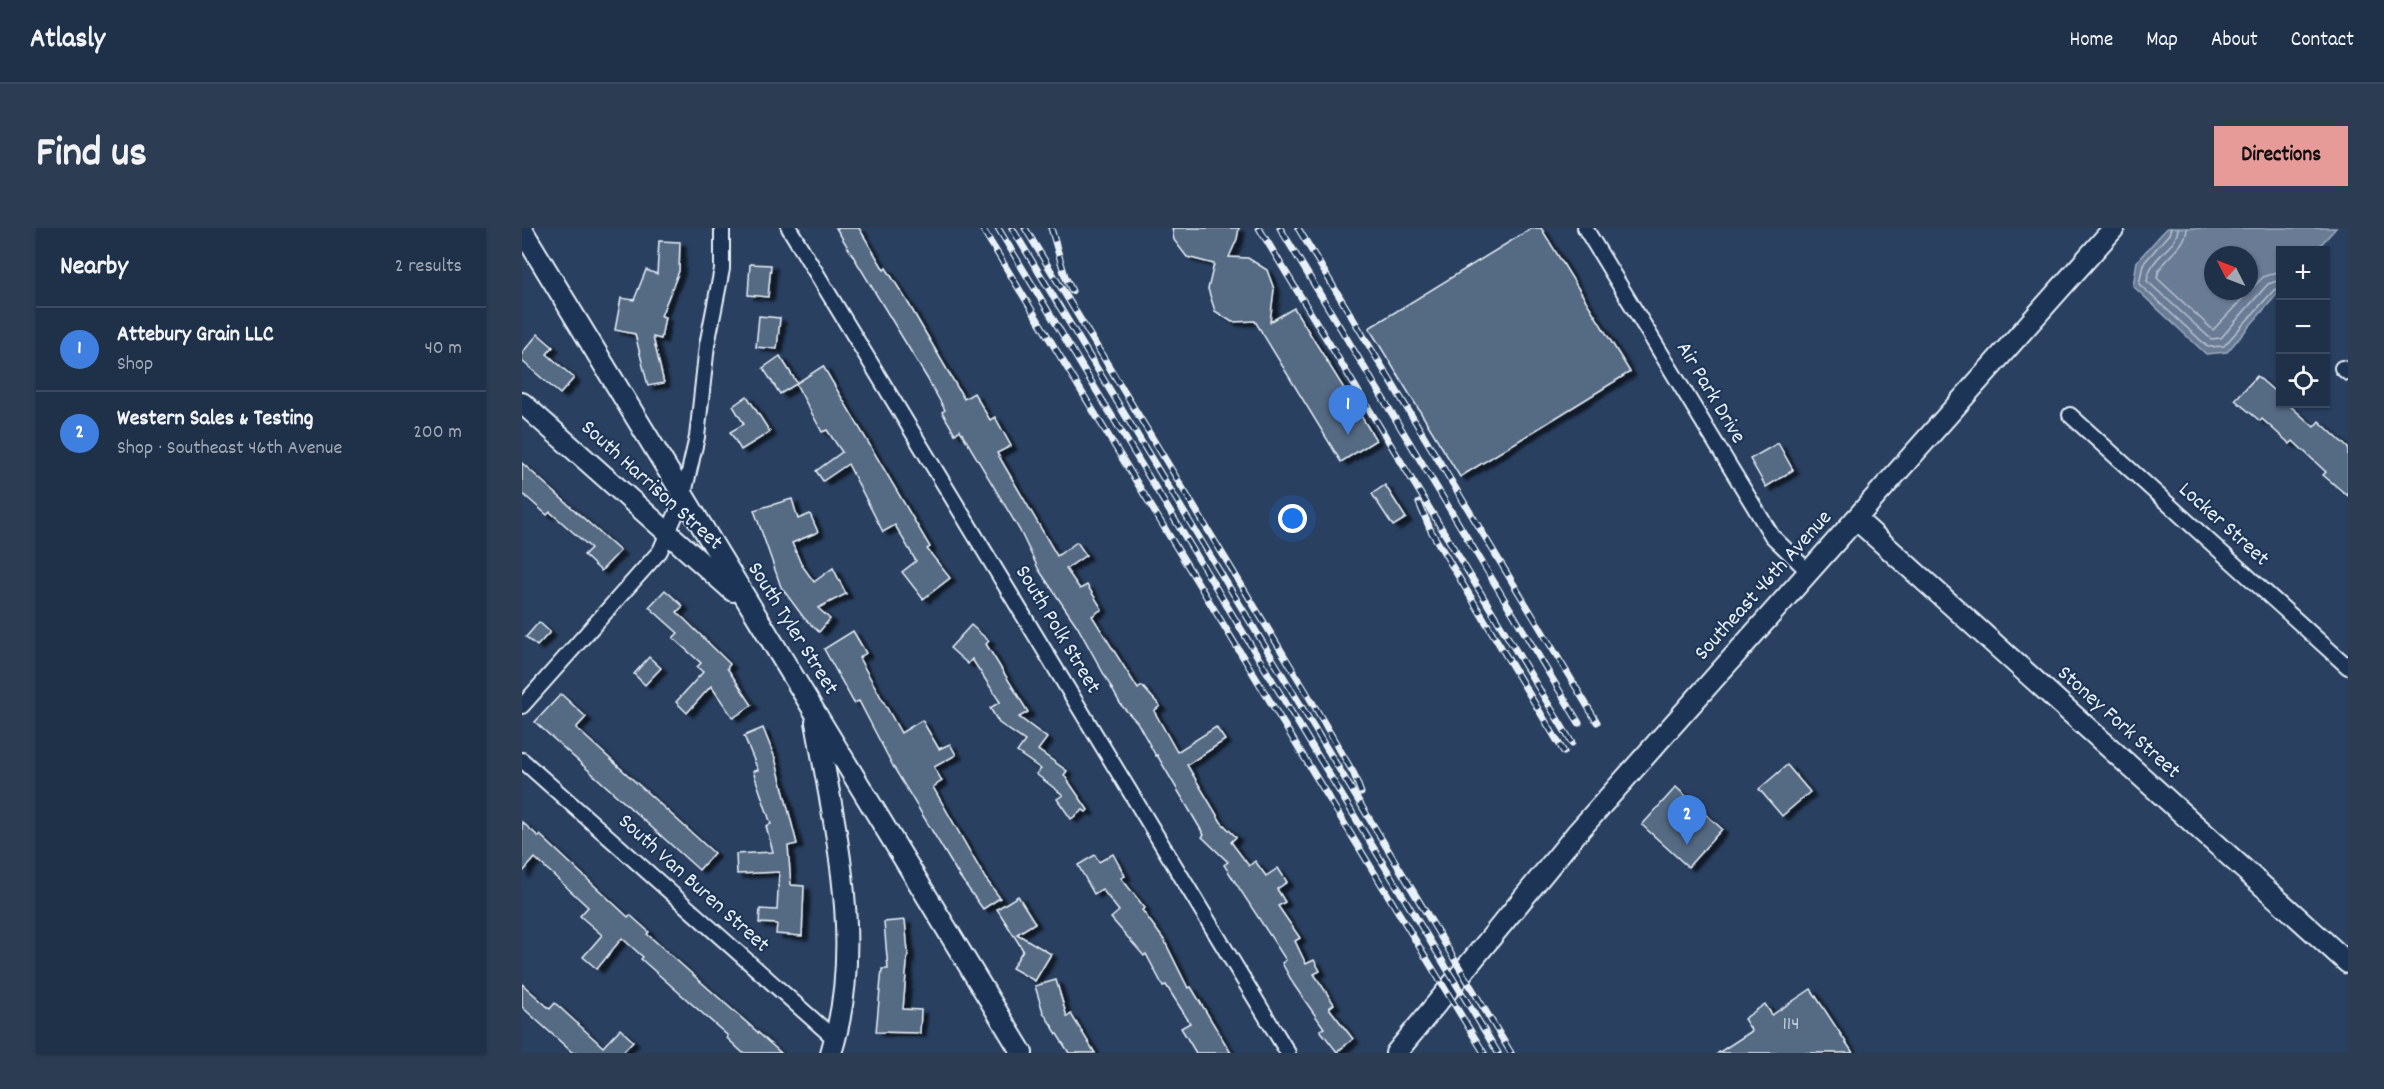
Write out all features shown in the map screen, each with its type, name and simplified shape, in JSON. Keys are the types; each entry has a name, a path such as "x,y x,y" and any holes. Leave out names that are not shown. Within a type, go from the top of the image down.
{"main road":[{"name":"Southeast 46th Avenue","path":"1396,1053 1524,894 2114,228"},
{"name":"South Tyler Street","path":"522,230 1022,1053"},
{"name":"South Harrison Street","path":"522,403 749,605"},
{"name":"Stoney Fork Street","path":"1856,519 2348,963"},
{"path":"814,710 843,873 846,913 845,971 833,1046"}],"street":[{"path":"522,706 660,551 683,498 697,437 707,345 722,269 722,228"},
{"name":"South Polk Street","path":"789,228 1288,1053"},
{"name":"Air Park Drive","path":"1585,228 1772,536 1809,572"},
{"name":"Locker Street","path":"2070,415 2348,667"},
{"name":"South Van Buren Street","path":"522,760 833,1046"}],"water":[{"path":"2167,228 2336,228 2320,246 2276,246 2276,296 2227,352 2206,354 2133,286 2137,261"}],"building":[{"path":"836,228 859,228 884,270 886,268 907,301 964,399 974,393 990,420 995,417 1011,446 997,453 1057,556 1077,542 1086,555 1066,569 1080,589 1087,585 1102,609 1092,616 1138,689 1142,686 1160,706 1154,711 1177,752 1216,727 1225,740 1187,765 1221,822 1236,837 1231,842 1249,866 1255,861 1266,876 1278,868 1287,882 1277,889 1285,902 1278,906 1300,938 1295,941 1306,964 1314,960 1320,971 1314,974 1334,1004 1329,1008 1353,1039 1337,1052 1320,1030 1324,1028 1294,985 1282,963 1286,960 1224,865 1228,862 1202,837 1204,835 1137,722 1121,705 1077,626 1039,570 1019,529 960,430 955,434 927,378"},
{"path":"1172,228 1239,228 1229,257 1248,258 1267,270 1274,289 1270,322 1294,308 1376,440 1341,462 1255,321 1232,322 1215,311 1208,289 1214,264 1187,257 1174,240"},
{"path":"1532,228 1541,228 1630,372 1460,477 1369,328"},
{"path":"659,241 680,242 679,271 661,316 665,317 661,339 653,337 664,383 648,386 635,334 615,330 621,298 634,300 646,270 657,274"},
{"path":"750,264 771,265 768,297 748,295"},
{"path":"759,316 780,318 777,349 756,347"},
{"path":"538,334 553,347 547,354 574,378 560,394 522,361 522,353"},
{"path":"780,356 797,383 823,366 930,547 927,549 950,578 923,599 902,572 916,561 895,525 883,532 848,464 823,481 816,471 842,452 827,430 822,432 796,384 780,394 763,368"},
{"path":"2257,376 2276,393 2276,408 2293,408 2314,427 2319,421 2348,448 2348,496 2323,475 2326,472 2293,441 2290,444 2262,419 2260,421 2235,400"},
{"path":"747,396 770,432 741,450 730,432 744,424 733,406"},
{"path":"1778,443 1793,470 1766,487 1750,459"},
{"path":"522,463 620,551 601,571 584,555 591,548 550,512 547,515 522,493"},
{"path":"1385,485 1406,518 1393,526 1372,494"},
{"path":"792,499 798,519 810,514 818,532 792,543 801,564 814,582 833,568 846,594 818,608 830,619 819,632 804,618 781,587 754,510"},
{"path":"665,590 683,606 677,612 730,664 727,668 752,705 733,718 711,686 687,713 676,702 703,672 697,667 701,663 673,638 678,633 649,607"},
{"path":"539,622 550,632 537,646 526,637"},
{"path":"971,625 989,641 986,644 1028,712 1019,717 1047,738 1038,750 1067,771 1064,775 1088,810 1086,812 1083,810 1071,819 1057,799 1063,795 1036,774 1041,769 1017,752 1025,741 999,723 990,708 1000,702 972,659 968,664 950,648"},
{"path":"853,631 866,653 859,658 901,733 922,720 939,749 950,744 956,755 934,767 942,781 933,787 985,878 1000,898 983,909 960,877 894,768 859,701 854,703 824,649"},
{"path":"649,657 661,668 645,685 634,674"},
{"path":"561,694 586,717 576,728 714,853 699,870 535,722"},
{"path":"763,728 775,758 797,844 788,846 791,885 804,886 802,936 776,934 777,924 759,923 760,909 777,910 779,872 737,874 736,854 773,852 766,826 771,824 753,771 758,770 744,736"},
{"path":"1787,765 1810,792 1782,816 1759,789"},
{"path":"1676,787 1722,829 1688,867 1642,825"},
{"path":"522,822 539,837 540,835 628,917 630,915 649,932 647,934 781,1053 743,1053 727,1038 728,1036 641,959 643,957 622,938 597,969 583,957 602,935 580,916 588,907 535,858 522,873"},
{"path":"1113,854 1125,876 1121,878 1145,908 1142,910 1164,940 1188,988 1191,987 1231,1053 1196,1053 1181,1028 1190,1023 1166,985 1163,986 1146,954 1144,956 1111,918 1119,911 1102,889 1094,894 1078,865 1095,855 1099,862"},
{"path":"1018,896 1035,923 1017,934 1051,954 1035,981 1012,968 1023,950 997,909"},
{"path":"905,920 908,952 903,1009 921,1010 920,1033 876,1032 882,969 888,969 884,922"},
{"path":"1056,980 1067,1017 1071,1014 1095,1053 1069,1053 1043,1012 1035,986"},
{"path":"522,984 550,1009 555,1003 603,1047 620,1029 633,1041 622,1053 573,1053 522,1007"},
{"path":"1811,989 1853,1053 1718,1053 1752,1031 1744,1019 1765,1004 1772,1015"}],"railway":[{"path":"982,228 1484,1053"},
{"path":"998,228 1498,1053"},
{"path":"1012,228 1511,1053"},
{"path":"1025,228 1305,690 1354,774 1361,793"},
{"path":"1051,228 1065,276 1072,291"},
{"path":"1259,228 1572,743"},
{"path":"1280,228 1579,723"},
{"path":"1298,228 1597,722"},
{"path":"1419,503 1431,531 1564,752"}],"place":[{"name":"Attebury Grain LLC","path":"1348,435"},
{"name":"Western Sales & Testing","path":"1687,845"}]}
